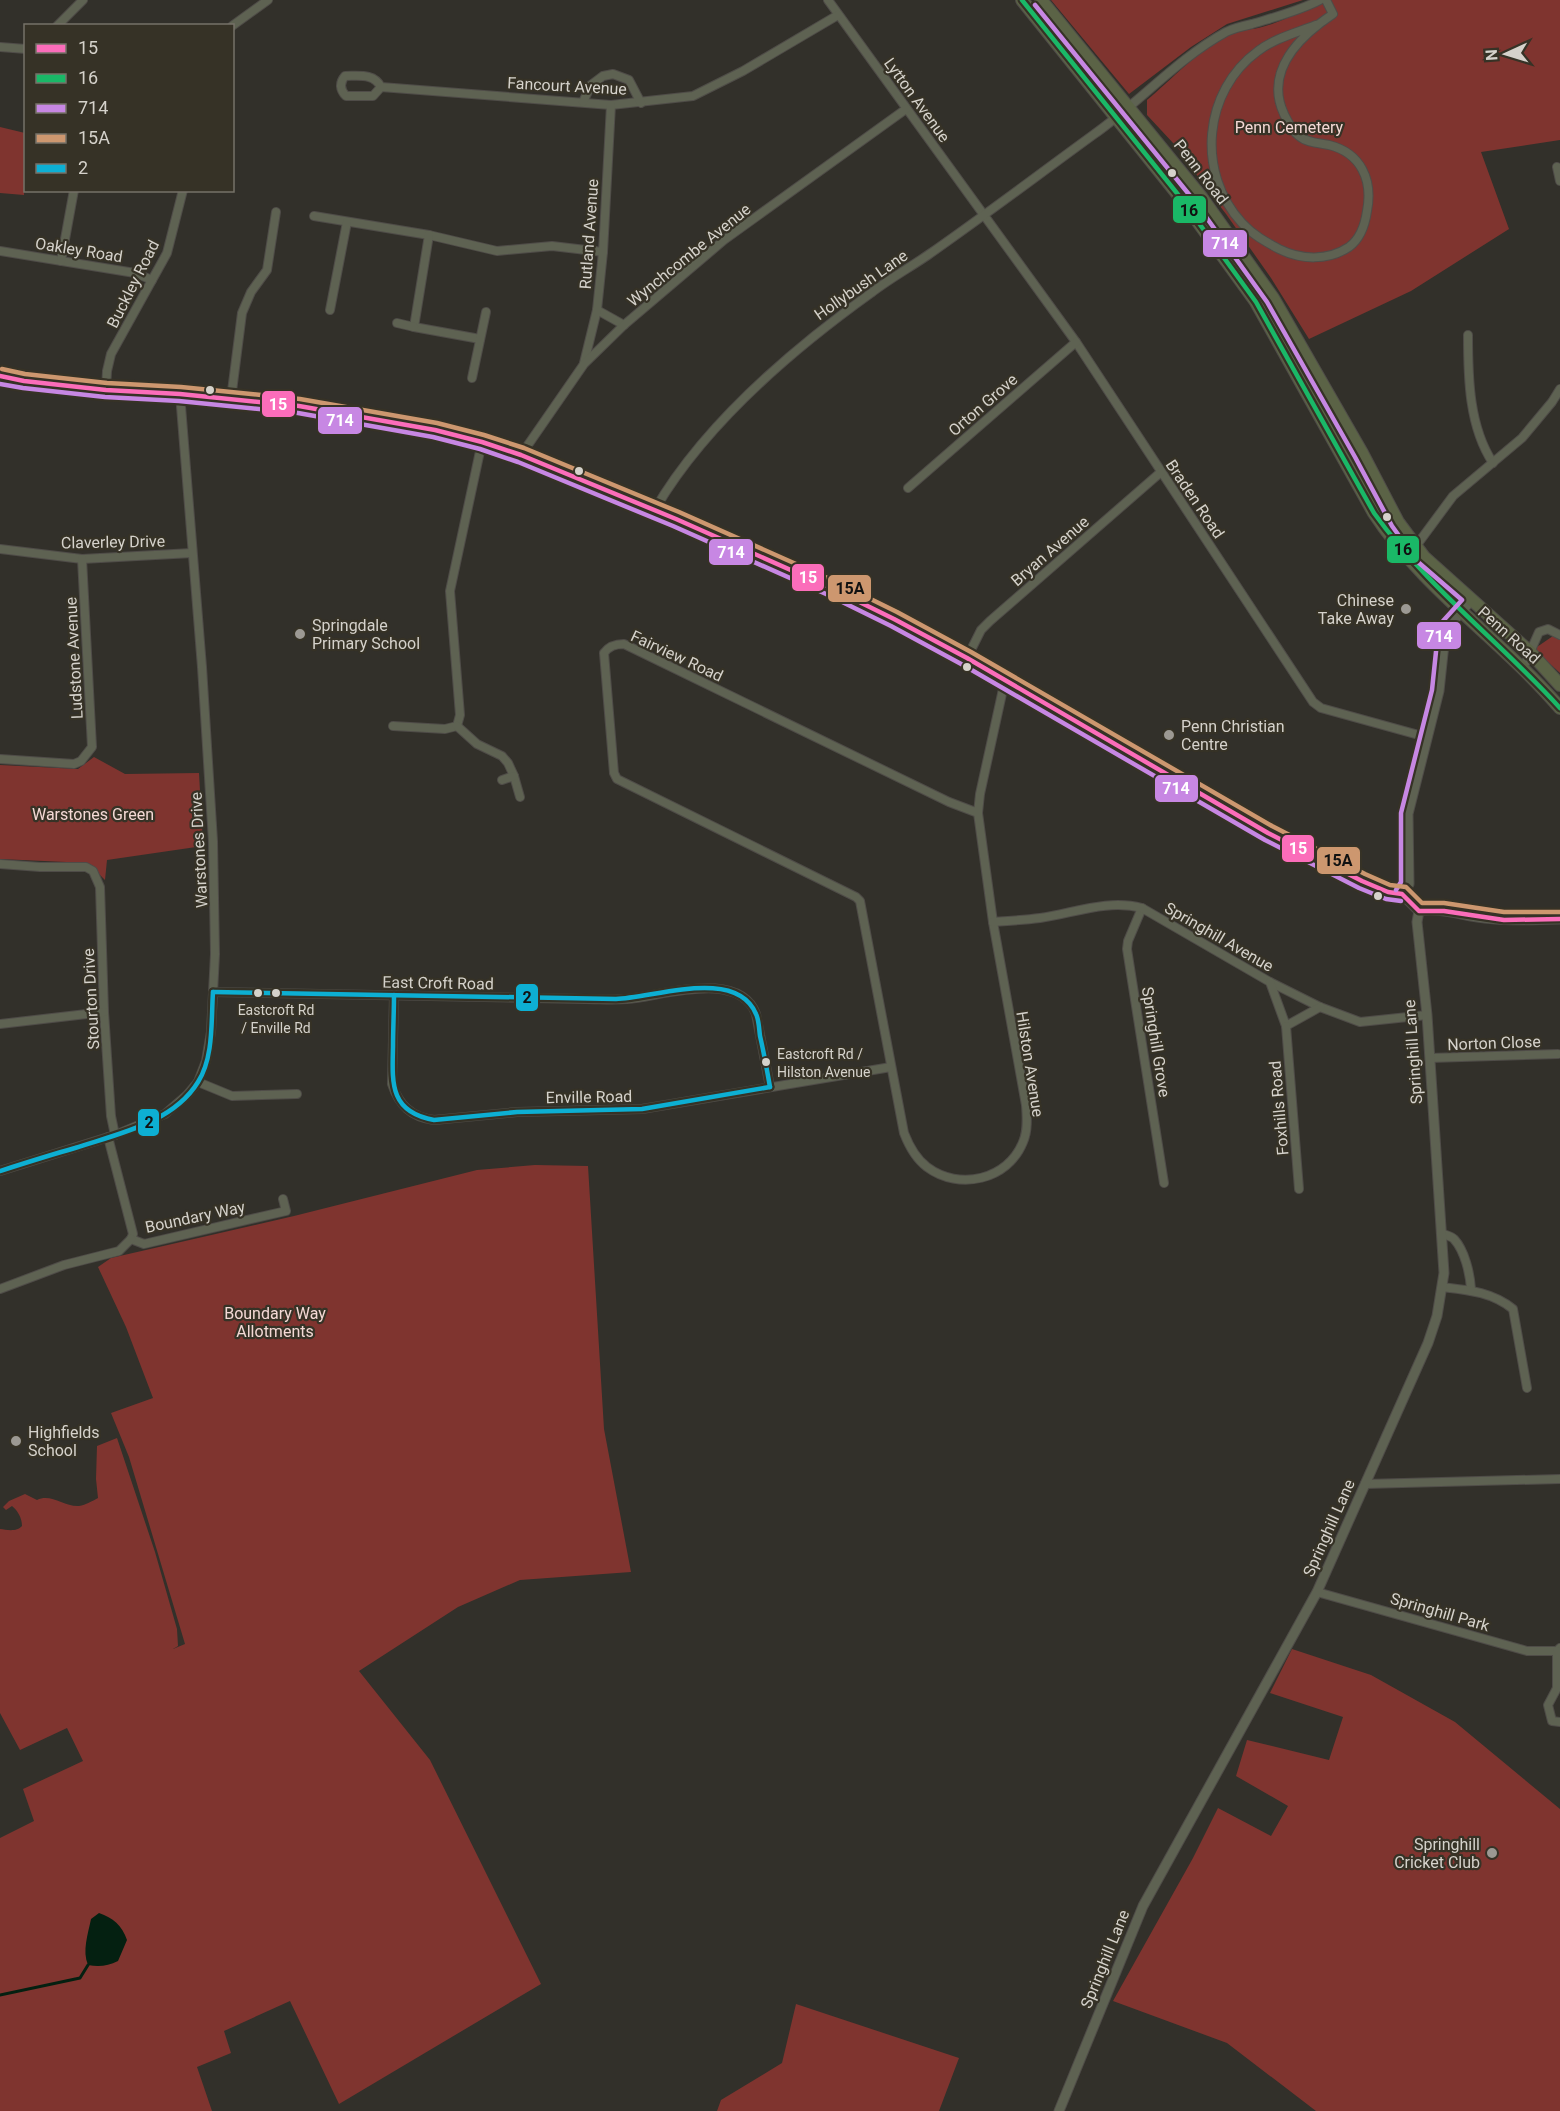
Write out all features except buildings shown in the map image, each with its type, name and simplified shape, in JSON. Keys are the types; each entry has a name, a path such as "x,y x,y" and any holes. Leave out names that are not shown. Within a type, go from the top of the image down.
{"highway":[{"name":"Penn Road","path":"1022,0 1180,197 1256,302 1390,538 1413,565 1460,612 1508,653 1560,708"},
{"name":"Penn Road","path":"1041,0 1196,191 1273,298 1362,453 1398,522 1424,557 1530,652 1560,684"}],"street":[{"path":"59,24 83,0"},
{"path":"234,25 268,0"},
{"name":"Lytton Avenue","path":"828,0 984,216"},
{"name":"Hollybush Lane","path":"654,511 675,478 712,433 754,389 800,347 873,291 984,216 1116,118 1202,47 1228,31 1298,10 1320,0"},
{"path":"1316,25 1271,41 1244,62 1232,75 1219,98 1212,122 1214,163 1219,185 1230,207 1255,235 1284,251 1307,257 1331,255 1355,242 1366,220 1369,198 1368,180 1362,167 1342,149 1299,137 1288,121 1279,101 1280,80 1293,48 1316,25 1333,14 1326,0"},
{"name":"Fancourt Avenue","path":"381,87 610,105 693,96 743,71 838,15"},
{"path":"0,46 24,49"},
{"path":"583,102 591,85 603,76 613,74 629,80 641,103"},
{"name":"Fancourt Avenue","path":"345,76 368,76 378,81 381,87 373,96 346,96 340,84 345,76"},
{"name":"Rutland Avenue","path":"584,364 597,310 603,252 610,105"},
{"name":"Wynchcombe Avenue","path":"521,455 584,364 624,325 724,240 906,109"},
{"path":"1557,167 1560,181"},
{"path":"61,261 74,192"},
{"name":"Buckley Road","path":"106,390 111,354 167,253 182,192"},
{"path":"231,399 242,314 251,292 267,270 276,212"},
{"path":"314,216 429,235 497,251 552,246 603,252"},
{"name":"Braden Road","path":"984,216 1076,342 1313,702 1321,708 1426,737"},
{"path":"330,310 347,222"},
{"path":"414,327 429,235"},
{"name":"Oakley Road","path":"0,251 135,273 152,280"},
{"path":"597,310 624,325"},
{"path":"472,378 486,312"},
{"path":"397,323 480,339"},
{"path":"1468,335 1469,376 1477,424 1482,444 1493,463"},
{"name":"Orton Grove","path":"908,488 1076,342"},
{"path":"0,376 24,381 106,390 180,394 300,406 482,442 521,455 829,587 967,658 1268,833 1362,881 1388,892 1402,894 1419,911 1433,910 1514,920 1560,919"},
{"path":"1416,546 1453,496 1522,438 1560,389"},
{"name":"Warstones Drive","path":"0,1171 112,1136 165,1114 198,1082 206,1061 209,1047 216,929 213,841 180,394"},
{"path":"457,726 460,715 450,591 482,442"},
{"name":"Bryan Avenue","path":"967,658 981,630 990,621 1161,472"},
{"name":"Claverley Drive","path":"0,549 82,559 192,553"},
{"name":"Ludstone Avenue","path":"0,759 74,764 81,761 92,747 82,559"},
{"path":"1402,894 1409,884 1408,814 1439,690 1444,644 1450,625 1472,599"},
{"path":"1523,668 1542,630 1548,629 1560,635"},
{"name":"Fairview Road","path":"863,907 856,897 617,779 614,773 604,653 609,646 624,644 948,802 978,813"},
{"name":"Hilston Avenue","path":"863,907 891,1067 904,1133 910,1147 926,1167 947,1176 970,1180 996,1173 1007,1166 1024,1141 1026,1105 993,922 978,813 980,794 1005,680"},
{"path":"393,726 445,729 457,726"},
{"path":"457,726 477,744 502,756 514,776 520,797"},
{"path":"502,780 514,776"},
{"name":"Stourton Drive","path":"0,864 86,867 93,871 100,887 104,1012 112,1136 133,1234 131,1239"},
{"name":"Springhill Avenue","path":"993,922 1039,918 1110,905 1122,904 1142,908 1270,982 1320,1007 1360,1022 1427,1016"},
{"name":"Springhill Grove","path":"1142,908 1128,941 1127,949 1164,1183"},
{"name":"Springhill Lane","path":"1059,2111 1143,1906 1317,1592 1428,1343 1437,1316 1444,1273 1427,1016 1417,922 1419,911"},
{"name":"Foxhills Road","path":"1270,982 1286,1026 1299,1189"},
{"name":"East Croft Road","path":"213,992 627,999 703,989 728,989 738,992 752,1004 770,1087"},
{"name":"Enville Road","path":"394,995 392,1084 396,1097 404,1108 424,1119 517,1112 642,1109 891,1067"},
{"path":"1286,1026 1320,1007"},
{"path":"0,1024 104,1012"},
{"name":"Norton Close","path":"1430,1058 1558,1054"},
{"path":"198,1082 232,1096 297,1094"},
{"name":"Boundary Way","path":"0,1289 64,1265 119,1251 131,1239 144,1244 286,1211 283,1199"},
{"path":"1441,1233 1454,1238 1462,1253 1471,1289"},
{"path":"1442,1287 1471,1289 1499,1298 1513,1309 1527,1388"},
{"path":"1365,1484 1560,1479"},
{"name":"Springhill Park","path":"1317,1592 1527,1651 1559,1649 1558,1689 1548,1706 1551,1721 1560,1722"}],"green space":[{"path":"1051,0 1303,0 1227,24 1191,47 1129,94"},
{"name":"Penn Cemetery","path":"1321,0 1560,0 1560,140 1481,152 1509,229 1411,291 1309,339 1271,278 1199,179 1187,158 1147,115 1147,100 1220,38 1230,33 1277,22"},
{"path":"0,127 24,133 24,195 0,193"},
{"path":"1553,636 1560,639 1560,673 1534,649"},
{"name":"Warstones Green","path":"94,757 125,774 199,773 203,846 107,860 105,880 88,863 0,859 0,765 78,769"},
{"name":"Boundary Way Allotments","path":"535,1165 588,1166 604,1429 631,1572 520,1580 458,1607 359,1671 430,1760 541,1984 339,2104 290,2001 224,2031 231,2053 197,2067 212,2111 0,2111 0,1838 34,1821 23,1789 83,1761 67,1728 20,1750 0,1713 0,1529 15,1530 22,1526 18,1512 12,1506 6,1510 3,1507 9,1501 25,1494 37,1500 47,1498 73,1506 84,1505 98,1498 97,1446 117,1438 155,1552 177,1629 178,1646 173,1649 185,1644 129,1457 111,1413 153,1398 126,1327 98,1267 111,1258 294,1216 477,1170"},
{"path":"1292,1649 1371,1675 1455,1722 1560,1809 1560,2111 1316,2111 1227,2043 1113,2001 1193,1858 1218,1808 1271,1836 1288,1806 1236,1776 1247,1740 1329,1760 1343,1717 1270,1693"},
{"path":"796,2004 959,2058 939,2111 717,2111 721,2100 782,2063"}],"shaded area":[{"path":"99,1913 116,1923 127,1940 118,1961 103,1966 88,1965 86,1960 87,1936 91,1919"}],"waterway":[{"path":"0,1995 80,1978 88,1965"}],"transit line":[{"name":"16","path":"1022,0 1180,197 1256,302 1374,513 1440,590 1560,708"},
{"name":"714","path":"1035,5 1196,203 1267,302 1392,526 1418,562 1462,600 1443,621 1437,642 1432,690 1401,813 1401,882 1396,890"},
{"name":"15A","path":"2,369 25,374 107,383 181,387 300,399 437,423 524,448 679,512 832,580 897,612 971,652 1272,826 1365,874 1390,885 1406,887 1422,903 1444,903 1504,912 1560,912"},
{"name":"15","path":"0,376 24,381 106,390 180,394 299,406 435,430 521,455 676,519 829,587 894,619 967,658 1268,833 1362,881 1388,892 1402,894 1419,911 1444,911 1504,920 1560,919"},
{"name":"714","path":"0,384 105,397 179,401 298,413 433,437 518,462 673,526 826,594 891,626 963,665 1265,840 1359,888 1386,899 1401,901"},
{"name":"2","path":"213,992 616,999 693,988 713,988 731,992 746,1000 756,1014 770,1087"},
{"name":"2","path":"0,1171 126,1132 174,1108 198,1082 207,1061 211,1038 213,992"},
{"name":"2","path":"394,995 393,1073 397,1094 401,1103 409,1110 434,1120 517,1112 642,1109 770,1087"}],"place":[{"name":"Chinese Take Away","path":"1406,609"},
{"name":"Springdale Primary School","path":"300,634"},
{"name":"Penn Christian Centre","path":"1169,735"},
{"name":"Eastcroft Rd / Enville Rd","path":"276,993"},
{"name":"Eastcroft Rd / Hilston Avenue","path":"766,1062"},
{"name":"Highfields School","path":"16,1441"},
{"name":"Springhill Cricket Club","path":"1492,1853"}]}
